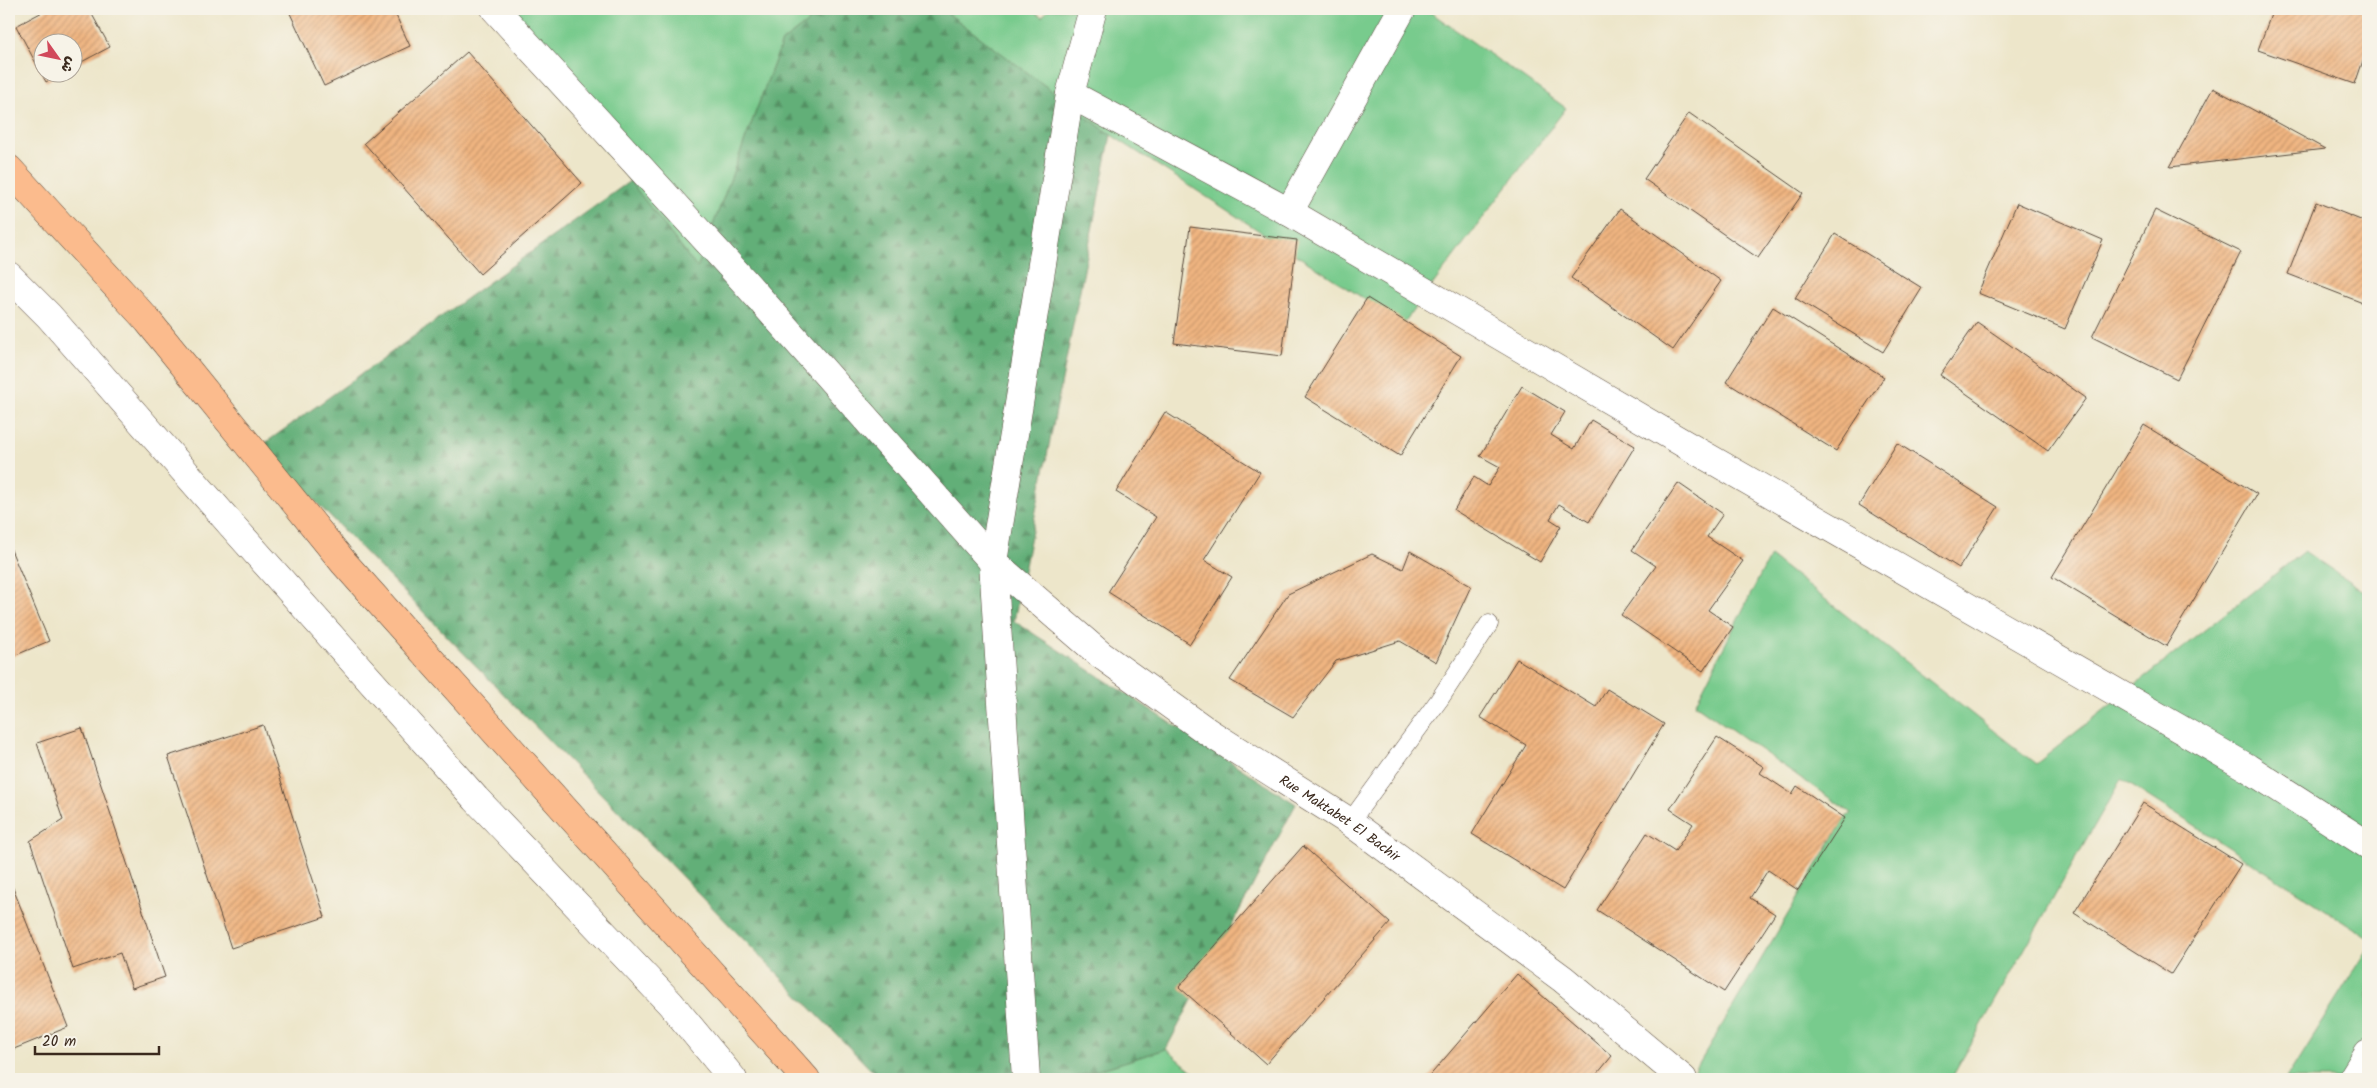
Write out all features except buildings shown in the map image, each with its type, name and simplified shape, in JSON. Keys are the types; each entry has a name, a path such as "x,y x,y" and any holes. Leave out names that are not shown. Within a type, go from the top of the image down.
{"main road":[{"path":"9,169 148,321 344,563 804,1079"}],"street":[{"name":"Rue Maktabet El Bachir","path":"495,9 743,280 994,562 1101,655 1208,732 1350,822 1563,979 1683,1079"},
{"path":"1026,1079 994,562 1070,94 1094,9"},
{"path":"1288,212 1402,9"},
{"path":"1070,94 1288,212 1675,438 2248,768 2368,845"},
{"path":"9,276 48,316 235,529 476,798 670,1003 732,1079"},
{"path":"2352,1079 2368,1053"}],"lane":[{"path":"1350,822 1439,700 1489,624"}],"green space":[{"path":"489,9 825,9 782,42 697,268 630,181"},
{"path":"825,9 942,9 1111,135 1014,621 1296,804 1166,1049 1069,1079 880,1079 261,446 630,181 697,268 782,42"},
{"path":"942,9 1031,9 1042,17 1049,9 1426,9 1566,108 1403,324 1111,135"},
{"path":"2304,551 2368,594 2368,937 2121,779 1951,1079 1690,1079 1845,818 1851,813 1695,704 1770,556 2036,764"},
{"path":"2368,948 2368,1079 2286,1079"},
{"path":"1166,1049 1202,1079 1069,1079"}]}
